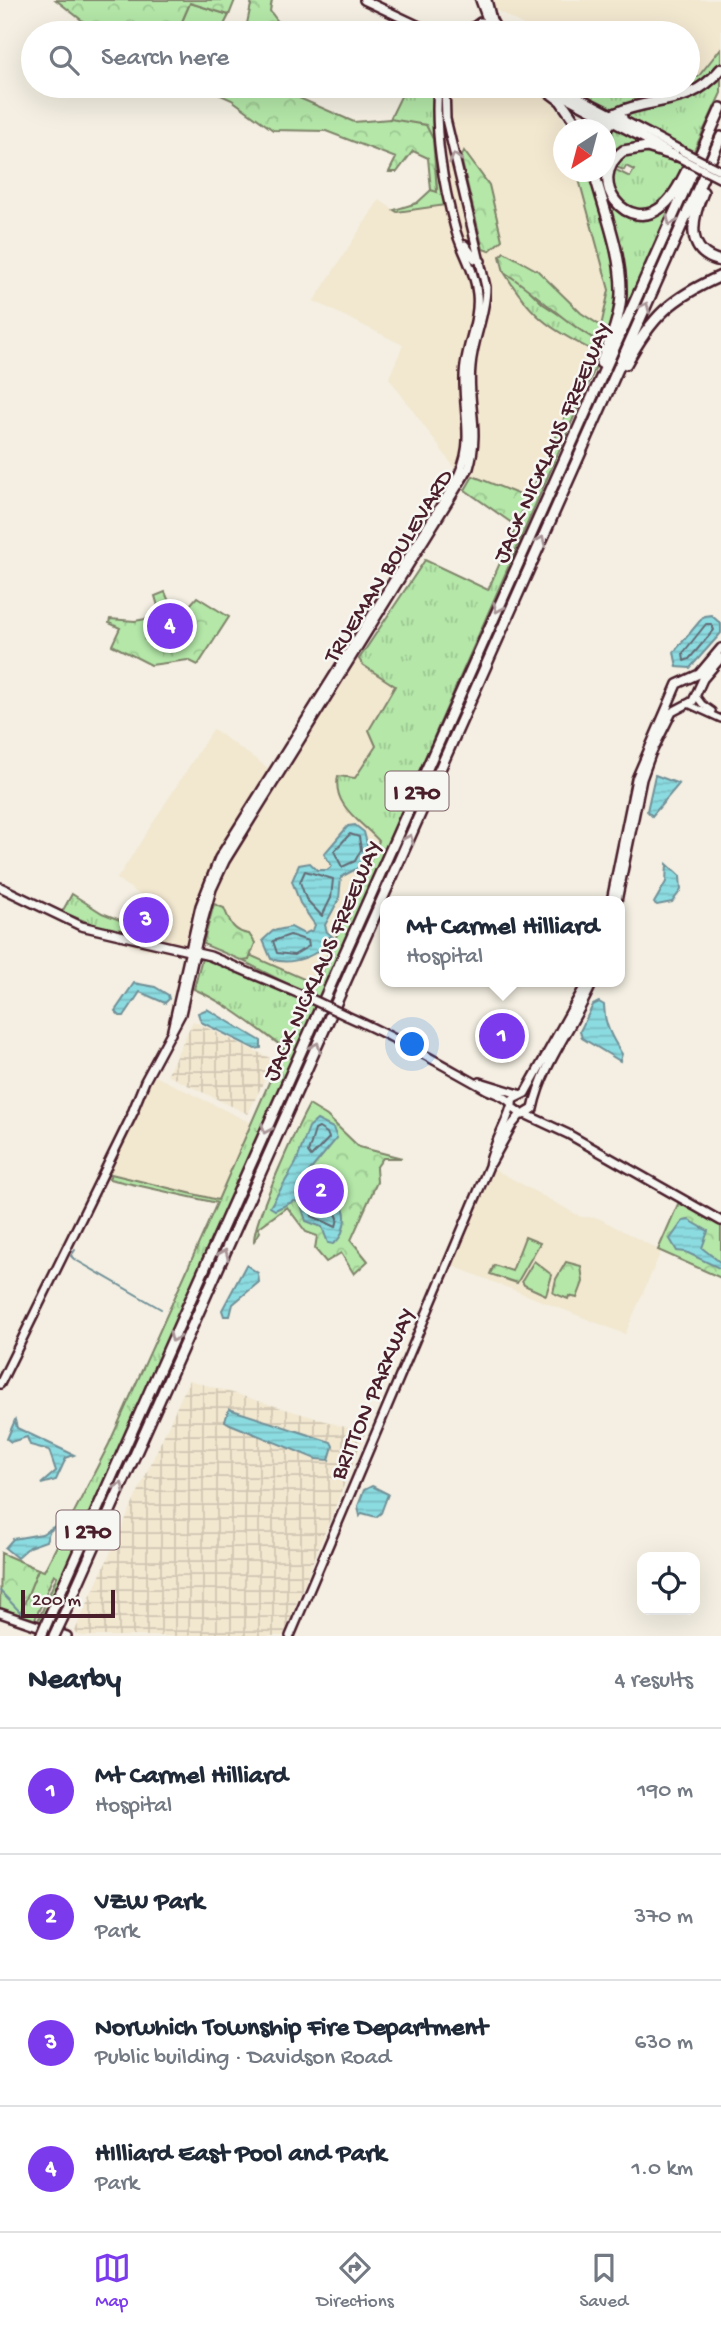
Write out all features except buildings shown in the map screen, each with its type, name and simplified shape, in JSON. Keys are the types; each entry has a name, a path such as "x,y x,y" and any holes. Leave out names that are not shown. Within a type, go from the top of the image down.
{"highway":[{"path":"700,89 721,69"},
{"path":"557,98 574,119"},
{"path":"616,118 633,107 680,98"},
{"name":"JACK NICKLAUS FREEWAY","path":"41,1636 721,108"},
{"path":"679,153 646,147 623,151 608,170 607,180 611,196 620,207 633,213 657,210 671,197 708,136"},
{"path":"720,139 692,224 698,247 708,257 721,261"},
{"name":"JACK NICKLAUS FREEWAY","path":"384,896 720,139"},
{"path":"551,490 618,319 620,274 598,182"},
{"path":"588,437 654,318 680,296 721,276"},
{"name":"JACK NICKLAUS FREEWAY","path":"54,1636 380,905"}],"main road":[{"path":"364,0 409,21"},
{"path":"480,0 489,21"},
{"path":"487,0 489,21"},
{"name":"TRUEMAN BOULEVARD","path":"191,951 207,885 231,837 464,465 470,426 464,379 465,360 478,308 470,262 458,237 452,212 438,98"},
{"name":"TRUEMAN BOULEVARD","path":"191,951 212,889 225,861 467,474 476,436 470,370 485,300 481,261 446,120 445,98"},
{"path":"570,98 616,118"},
{"path":"580,98 721,179"},
{"path":"438,114 446,120"},
{"path":"679,153 721,171"},
{"path":"452,212 458,217 464,215 464,196"},
{"path":"458,237 475,259 481,261"},
{"path":"470,262 479,273 485,300"},
{"path":"612,896 636,779 652,736 677,684 699,674 721,648"},
{"path":"618,896 642,779 651,754 667,719 696,693 721,657"},
{"path":"686,681 696,693"},
{"path":"673,694 676,701 686,704"},
{"path":"0,887 81,926 191,951 232,964 347,1016 503,1096 523,1114 568,1134"},
{"path":"0,1384 181,1014 191,951"},
{"path":"522,1093 584,987"},
{"path":"533,1103 544,1069 590,987"},
{"path":"474,1081 522,1093 533,1103 539,1115 568,1134 721,1221"},
{"name":"BRITTON PARKWAY","path":"489,1166 491,1153 522,1093"},
{"name":"BRITTON PARKWAY","path":"290,1636 489,1166 512,1125 533,1103"},
{"path":"0,1613 67,1636"}],"street":[{"path":"696,693 702,705 721,717"},
{"path":"686,704 721,717"}],"shaded area":[{"path":"475,0 721,0 721,48 700,74 700,21 516,21 496,10 477,12"},
{"path":"433,98 549,98 563,119 553,119 553,182 580,182 609,290 594,351 528,498 454,467 389,378 403,345 314,301 379,200 398,212 446,205 433,118"},
{"path":"359,659 363,666 396,685 369,730 376,745 355,778 339,776 364,825 379,840 315,984 252,956 255,943 232,926 224,909 212,908 203,944 185,956 129,945 139,894 117,879 213,729 275,773 347,663"},
{"path":"193,1021 274,1060 248,1114 167,1075"},
{"path":"153,1075 251,1123 218,1200 106,1172"},
{"path":"494,1169 581,1217 598,1218 661,1251 625,1334 453,1266"},
{"path":"189,1380 365,1433 283,1636 83,1636 74,1633"}],"green space":[{"path":"56,0 235,0 229,15 190,3 182,21 83,21"},
{"path":"252,0 272,0 270,11 278,21 248,21"},
{"path":"190,3 229,15 226,21 182,21"},
{"path":"721,48 721,67 700,86 700,74"},
{"path":"721,73 721,93 693,153 620,114 700,98 700,92"},
{"path":"228,98 299,98 354,122 390,119 426,125 433,139 437,192 431,190 428,158 413,151 397,172 389,172 396,158 326,131 273,130"},
{"path":"400,98 433,98 433,118 446,205 397,212 394,210 417,203 431,190 437,191 433,139 390,119"},
{"path":"592,98 662,98 616,110"},
{"path":"616,127 651,145 624,148 616,165"},
{"path":"642,149 687,166 667,198 649,212 630,210 611,191 611,182 616,182 616,170 630,177 634,170 626,166 624,170 616,167 619,157"},
{"path":"464,151 489,185 502,240 489,251 483,249 461,158"},
{"path":"580,182 593,182 617,278 618,297 611,332 319,1000 243,961 252,956 315,984 379,841 349,812 337,787 338,776 355,778 376,746 369,730 395,686 363,665 359,659 425,560 488,590 594,351 542,320 523,300 504,272 524,285 543,304 598,340 609,290"},
{"path":"600,182 608,182 606,186 637,216 678,192 619,326 623,292"},
{"path":"504,252 538,271 581,313 601,326 598,341 504,272 500,256"},
{"path":"473,476 528,498 516,526 465,490"},
{"path":"165,592 174,614 183,613 197,597 229,617 198,665 188,660 151,665 112,645 120,628 109,623 110,619 135,621 161,616 155,596"},
{"path":"72,894 102,913 133,925 131,934 97,926 62,912"},
{"path":"214,904 224,908 233,926 249,934 255,943 249,960 243,961 203,944"},
{"path":"202,958 317,1005 41,1625 37,1623 57,1576 54,1574 34,1622 19,1616 38,1569 44,1571 109,1444 217,1203 109,1179 111,1174 218,1200 284,1048 230,1008 194,989"},
{"path":"309,1105 327,1116 359,1147 402,1158 383,1158 376,1168 377,1182 351,1240 368,1261 354,1274 341,1253 326,1262 315,1249 317,1236 306,1232 287,1207 258,1228 260,1232 254,1241 268,1194"},
{"path":"678,1204 685,1204 721,1225 721,1278 658,1250"},
{"path":"525,1237 540,1243 517,1283 490,1274 494,1265 512,1271"},
{"path":"534,1261 552,1275 546,1295 524,1285 522,1281"},
{"path":"566,1262 581,1266 583,1282 577,1298 569,1296 568,1299 553,1293 556,1279"},
{"path":"1,1553 38,1569 19,1616 0,1610"}],"water":[{"path":"711,615 721,624 721,633 690,668 677,667 674,652 704,616"},
{"path":"655,775 679,784 652,816 647,811"},
{"path":"355,825 364,832 369,851 360,867 341,877 339,899 325,925 327,932 333,937 329,937 319,950 304,958 287,961 271,959 263,940 273,931 291,927 304,934 313,930 315,925 300,903 292,881 299,865 310,863 317,870 327,870 332,866 324,854 348,826"},
{"path":"667,864 680,876 681,890 672,902 657,905 654,903 666,882"},
{"path":"134,983 155,987 168,995 169,999 165,1003 140,992 124,1016 120,1016 115,1011"},
{"path":"599,1002 604,1005 609,1031 622,1054 620,1061 582,1038 580,1031 593,1005"},
{"path":"207,1009 261,1041 261,1048 255,1049 201,1022 198,1013"},
{"path":"317,1120 333,1128 337,1138 308,1173 305,1189 339,1203 343,1208 344,1225 339,1239 333,1244 328,1243 322,1227 306,1221 300,1202 294,1201 275,1210 270,1207 296,1163 309,1127"},
{"path":"689,1220 708,1231 702,1248 721,1263 721,1269 686,1252 677,1251 670,1239 683,1221"},
{"path":"246,1265 258,1273 259,1282 233,1304 230,1316 224,1316 222,1310"},
{"path":"229,1409 331,1442 333,1446 329,1460 316,1459 230,1424 225,1421"},
{"path":"15,1420 17,1428 74,1455 66,1458 56,1480 41,1484 56,1471 49,1450 30,1445 27,1437 11,1442 7,1439"},
{"path":"372,1486 388,1494 381,1513 376,1517 362,1513 360,1516 358,1506 364,1490"},
{"path":"58,1524 49,1532 46,1541 29,1547 17,1558 5,1548 13,1539 42,1534"}],"waterway":[{"path":"75,1250 71,1256 74,1259 161,1309"},
{"path":"0,1591 26,1618"}],"place":[{"name":"HIlliard East Pool and Park","path":"170,626"},
{"name":"Norwhich Township Fire Department","path":"146,920"},
{"name":"Mt Carmel Hilliard","path":"502,1036"},
{"name":"VZW Park","path":"321,1191"}]}
